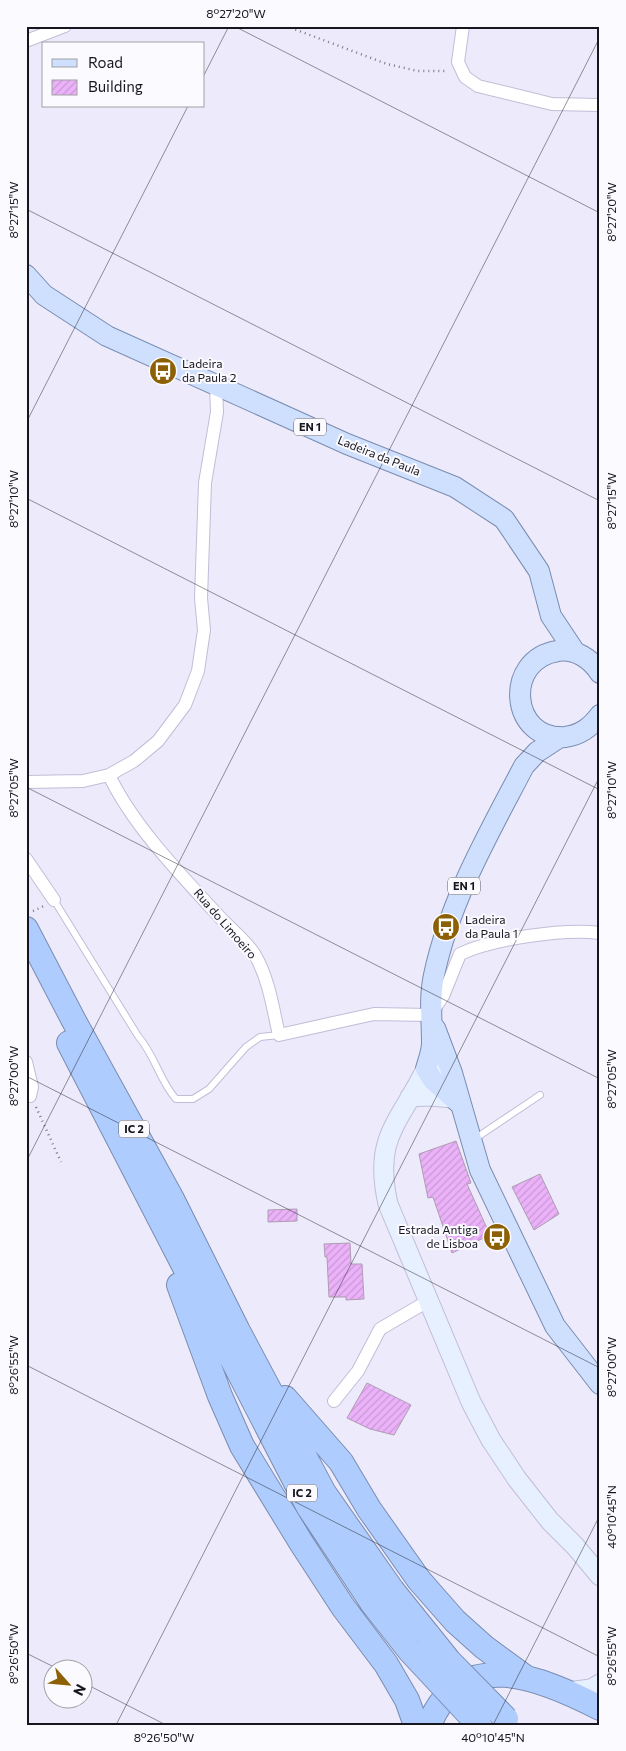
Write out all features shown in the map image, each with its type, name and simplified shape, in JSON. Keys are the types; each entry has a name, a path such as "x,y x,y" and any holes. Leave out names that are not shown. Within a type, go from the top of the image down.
{"highway":[{"name":"IC 2","path":"26,929 74,1021 172,1199 238,1332 410,1651 479,1725"},
{"name":"IC 2","path":"26,961 164,1231 308,1506 382,1597 509,1722"},
{"path":"164,1231 180,1288 223,1404 242,1446 302,1544 343,1606 386,1664 407,1700 416,1725"},
{"path":"238,1332 294,1410 341,1462 369,1508 419,1580 455,1621 484,1647 525,1678"},
{"path":"429,1725 441,1703 455,1686 474,1677 497,1675 525,1678 568,1692 600,1708"}],"main road":[{"name":"Ladeira da Paula","path":"26,275 44,295 107,336 347,444 456,487 504,519 539,571 551,616"},
{"name":"EN 1","path":"551,616 586,654"},
{"name":"EN 1","path":"535,660 548,634 551,616"},
{"path":"600,672 586,654 560,650 547,653 535,660 526,670 520,688 521,707 527,718 541,732 560,737 572,736 584,732 600,715"},
{"name":"EN 1","path":"524,766 527,746 527,718"},
{"name":"EN 1","path":"426,1070 432,1045 430,1015 433,977 446,927 469,874 524,766 536,752 560,737"},
{"name":"EN 1","path":"430,1015 452,1073 456,1101 480,1170 555,1326 600,1384"},
{"path":"426,1070 456,1101"}],"street":[{"path":"26,41 65,26"},
{"path":"463,26 458,62 465,77 478,86 552,104 594,105 600,97"},
{"path":"26,782 83,781 109,775 134,761 158,741 185,705 198,671 204,630 201,598 205,483 218,412 216,384"},
{"name":"Rua do Limoeiro","path":"109,775 116,790 151,839 254,954 264,974 279,1035"},
{"path":"26,859 50,902"},
{"path":"279,1035 374,1014 430,1015 443,996 460,954 470,949 496,942 582,930 600,933"},
{"path":"26,1062 32,1087 28,1096"},
{"path":"452,1073 436,1068 426,1070 395,1122 384,1152 383,1179 388,1204 471,1402 491,1440 517,1480 550,1522 575,1546 600,1576"},
{"path":"410,1097 429,1096 456,1101"},
{"path":"334,1401 358,1371 380,1329 414,1307 428,1302"},
{"path":"568,1692 591,1689 600,1684"}],"lane":[{"path":"50,902 138,1036 150,1050 168,1090 176,1099 193,1099 209,1089 246,1047 260,1038 279,1035"},
{"path":"470,1142 540,1095"}],"path":[{"path":"286,26 387,64 418,71 462,71"},
{"path":"26,915 50,902"},
{"path":"28,1096 61,1162"}],"building":[{"path":"456,1141 471,1183 467,1184 490,1235 452,1253 433,1197 428,1198 419,1154"},
{"path":"540,1174 559,1214 534,1230 512,1187"},
{"path":"297,1209 297,1221 268,1222 268,1210"},
{"path":"350,1243 351,1264 362,1264 364,1299 346,1300 346,1297 329,1297 327,1257 325,1257 324,1244"},
{"path":"367,1383 411,1405 394,1435 370,1429 347,1418"}],"place":[{"name":"Ladeira da Paula 2","path":"163,371"},
{"name":"Ladeira da Paula 1","path":"446,927"},
{"name":"Estrada Antiga de Lisboa","path":"497,1237"}]}
